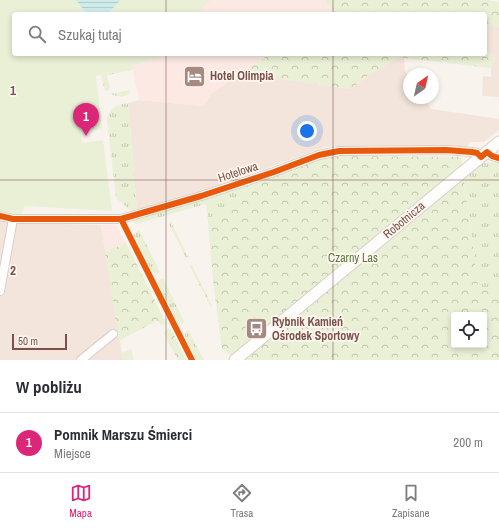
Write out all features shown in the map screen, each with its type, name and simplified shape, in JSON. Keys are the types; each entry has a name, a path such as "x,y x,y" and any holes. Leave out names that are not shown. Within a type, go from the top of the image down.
{"street":[{"name":"Robotnicza","path":"235,360 499,142"},
{"name":"Hotelowa","path":"0,216 13,219 121,219 201,196 274,172 319,155 339,151 446,150 474,152 499,158"},
{"path":"0,291 13,219"},
{"path":"81,360 113,334"}],"shaded area":[{"path":"211,0 325,0 332,12 199,12"},
{"path":"487,25 499,27 499,97 482,96 483,76 491,77 491,68 495,58 491,53 487,52"},
{"name":"Hotel Olimpia","path":"267,56 212,93 203,106 139,100 132,66 161,57"},
{"path":"399,56 404,58 403,104 427,104 431,109 499,119 499,130 484,142 470,142 467,147 325,147 206,190 137,211 128,103 139,100 203,106 212,93 241,73 351,89 367,76"},
{"path":"0,213 20,216 13,223 101,225 123,360 0,360"},
{"path":"101,225 116,225 126,243 105,252"}],"green space":[{"path":"0,0 211,0 199,12 12,12 12,56 162,57 96,76 102,129 80,132 82,143 103,140 112,211 25,206 20,216 0,212"},
{"path":"325,0 488,0 499,2 499,27 487,25 487,12 333,12"},
{"path":"487,52 491,53 495,58 491,68 399,57 367,76 351,89 241,73 267,56 487,56"},
{"path":"132,65 133,70 107,75 110,88 105,91 101,75"},
{"path":"130,90 130,94 121,97 110,94"},
{"path":"128,103 137,211 130,210 116,198 107,121 109,113 113,108"},
{"name":"Czarny Las","path":"336,156 461,157 478,286 499,290 499,360 232,360 233,357 222,349 213,281 208,221 273,175 315,159"},
{"path":"499,162 499,290 478,287 464,177 483,163"},
{"path":"273,175 208,221 206,204 136,224 133,222 133,219"},
{"path":"170,222 188,257 187,258 169,224"},
{"path":"139,230 160,272 156,274 152,272 134,237 135,233"},
{"path":"126,243 166,323 161,325 158,321 156,321 119,341 105,252"},
{"path":"190,265 192,265 212,306 211,307 190,267"},
{"path":"163,278 185,323 180,323 177,321 158,284 159,280"},
{"path":"171,329 186,360 178,360 164,334 166,330"},
{"path":"188,330 204,360 196,360 185,337 185,333"},
{"path":"131,349 134,360 123,360 122,353"}],"water":[{"path":"76,0 121,0 109,12 85,12"}],"cycle path":[{"path":"0,216 13,219 121,219 201,196 274,172 319,155 339,151 446,150 472,152 477,153 481,157 487,152 492,156 499,158"},
{"path":"121,219 192,360"}],"place":[{"name":"Hotel Olimpia","path":"195,76"},
{"name":"Pomnik Marszu Śmierci","path":"86,136"},
{"name":"Rybnik Kamień Ośrodek Sportowy","path":"257,329"}]}
